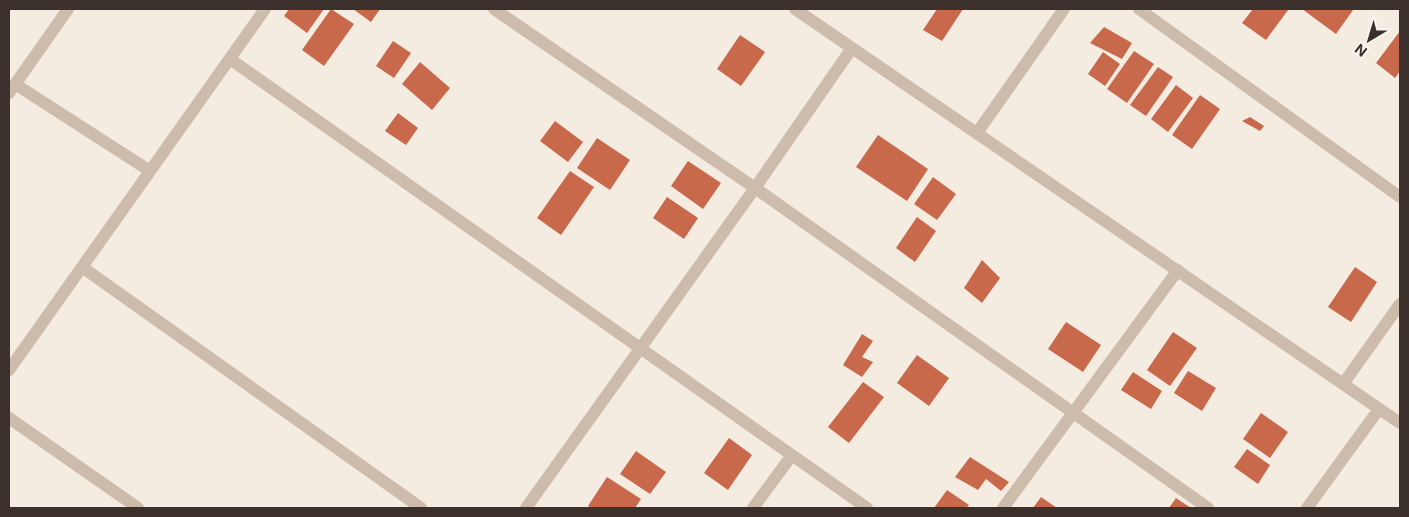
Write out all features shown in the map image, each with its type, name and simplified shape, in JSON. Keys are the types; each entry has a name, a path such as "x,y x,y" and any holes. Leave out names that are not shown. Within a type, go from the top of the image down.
{"street":[{"path":"68,9 12,89 150,171"},
{"path":"9,370 265,9"},
{"path":"494,9 755,188 1208,508"},
{"path":"795,9 1400,423"},
{"path":"977,133 1064,9"},
{"path":"1139,9 1400,197"},
{"path":"526,508 755,188 852,48"},
{"path":"230,59 868,508"},
{"path":"82,267 421,508"},
{"path":"1004,508 1178,270"},
{"path":"1343,384 1400,304"},
{"path":"1307,508 1379,409"},
{"path":"9,418 138,508"},
{"path":"753,508 792,455"}],"building":[{"path":"289,9 324,9 307,33 284,16"},
{"path":"331,9 354,24 324,66 302,50"},
{"path":"353,9 380,9 371,22"},
{"path":"937,9 963,9 942,41 923,30"},
{"path":"1253,9 1288,10 1266,40 1242,23"},
{"path":"1302,9 1352,9 1353,10 1336,34"},
{"path":"1104,27 1132,43 1122,59 1090,43"},
{"path":"1400,31 1400,71 1395,78 1376,63"},
{"path":"740,35 765,52 741,86 717,69"},
{"path":"393,41 411,53 394,78 376,66"},
{"path":"1134,51 1154,64 1127,103 1107,89"},
{"path":"1103,52 1120,64 1105,86 1088,74"},
{"path":"420,62 450,88 432,110 402,84"},
{"path":"1158,67 1173,77 1146,116 1130,105"},
{"path":"1176,85 1193,98 1168,132 1151,119"},
{"path":"1200,95 1220,109 1192,149 1172,135"},
{"path":"398,113 418,128 406,145 385,131"},
{"path":"1250,117 1264,126 1260,131 1242,121"},
{"path":"555,121 583,142 568,162 540,141"},
{"path":"878,135 928,169 907,201 856,167"},
{"path":"597,138 630,160 610,190 577,168"},
{"path":"688,161 721,183 703,209 671,186"},
{"path":"570,171 594,187 561,235 537,218"},
{"path":"933,177 956,194 937,220 914,204"},
{"path":"667,197 698,218 684,239 653,218"},
{"path":"917,217 936,231 915,262 896,248"},
{"path":"982,260 1000,278 982,303 964,288"},
{"path":"1355,267 1377,282 1351,322 1328,307"},
{"path":"1066,322 1101,345 1083,372 1048,349"},
{"path":"1173,332 1197,348 1170,386 1147,370"},
{"path":"862,334 873,341 862,357 873,362 862,377 843,365"},
{"path":"917,355 949,378 929,406 897,383"},
{"path":"1188,371 1216,388 1202,411 1174,393"},
{"path":"1133,372 1162,391 1151,409 1121,390"},
{"path":"863,382 884,397 849,443 828,427"},
{"path":"1261,413 1288,432 1270,458 1243,439"},
{"path":"729,438 752,455 728,490 704,473"},
{"path":"1247,449 1270,465 1258,484 1234,467"},
{"path":"636,451 666,472 650,494 620,474"},
{"path":"970,457 1009,482 1001,491 986,479 978,490 955,477"},
{"path":"607,477 641,499 635,508 591,508 588,506"},
{"path":"947,490 969,505 966,508 934,508"},
{"path":"1041,497 1057,508 1033,508"},
{"path":"1176,498 1191,508 1169,508"}]}
